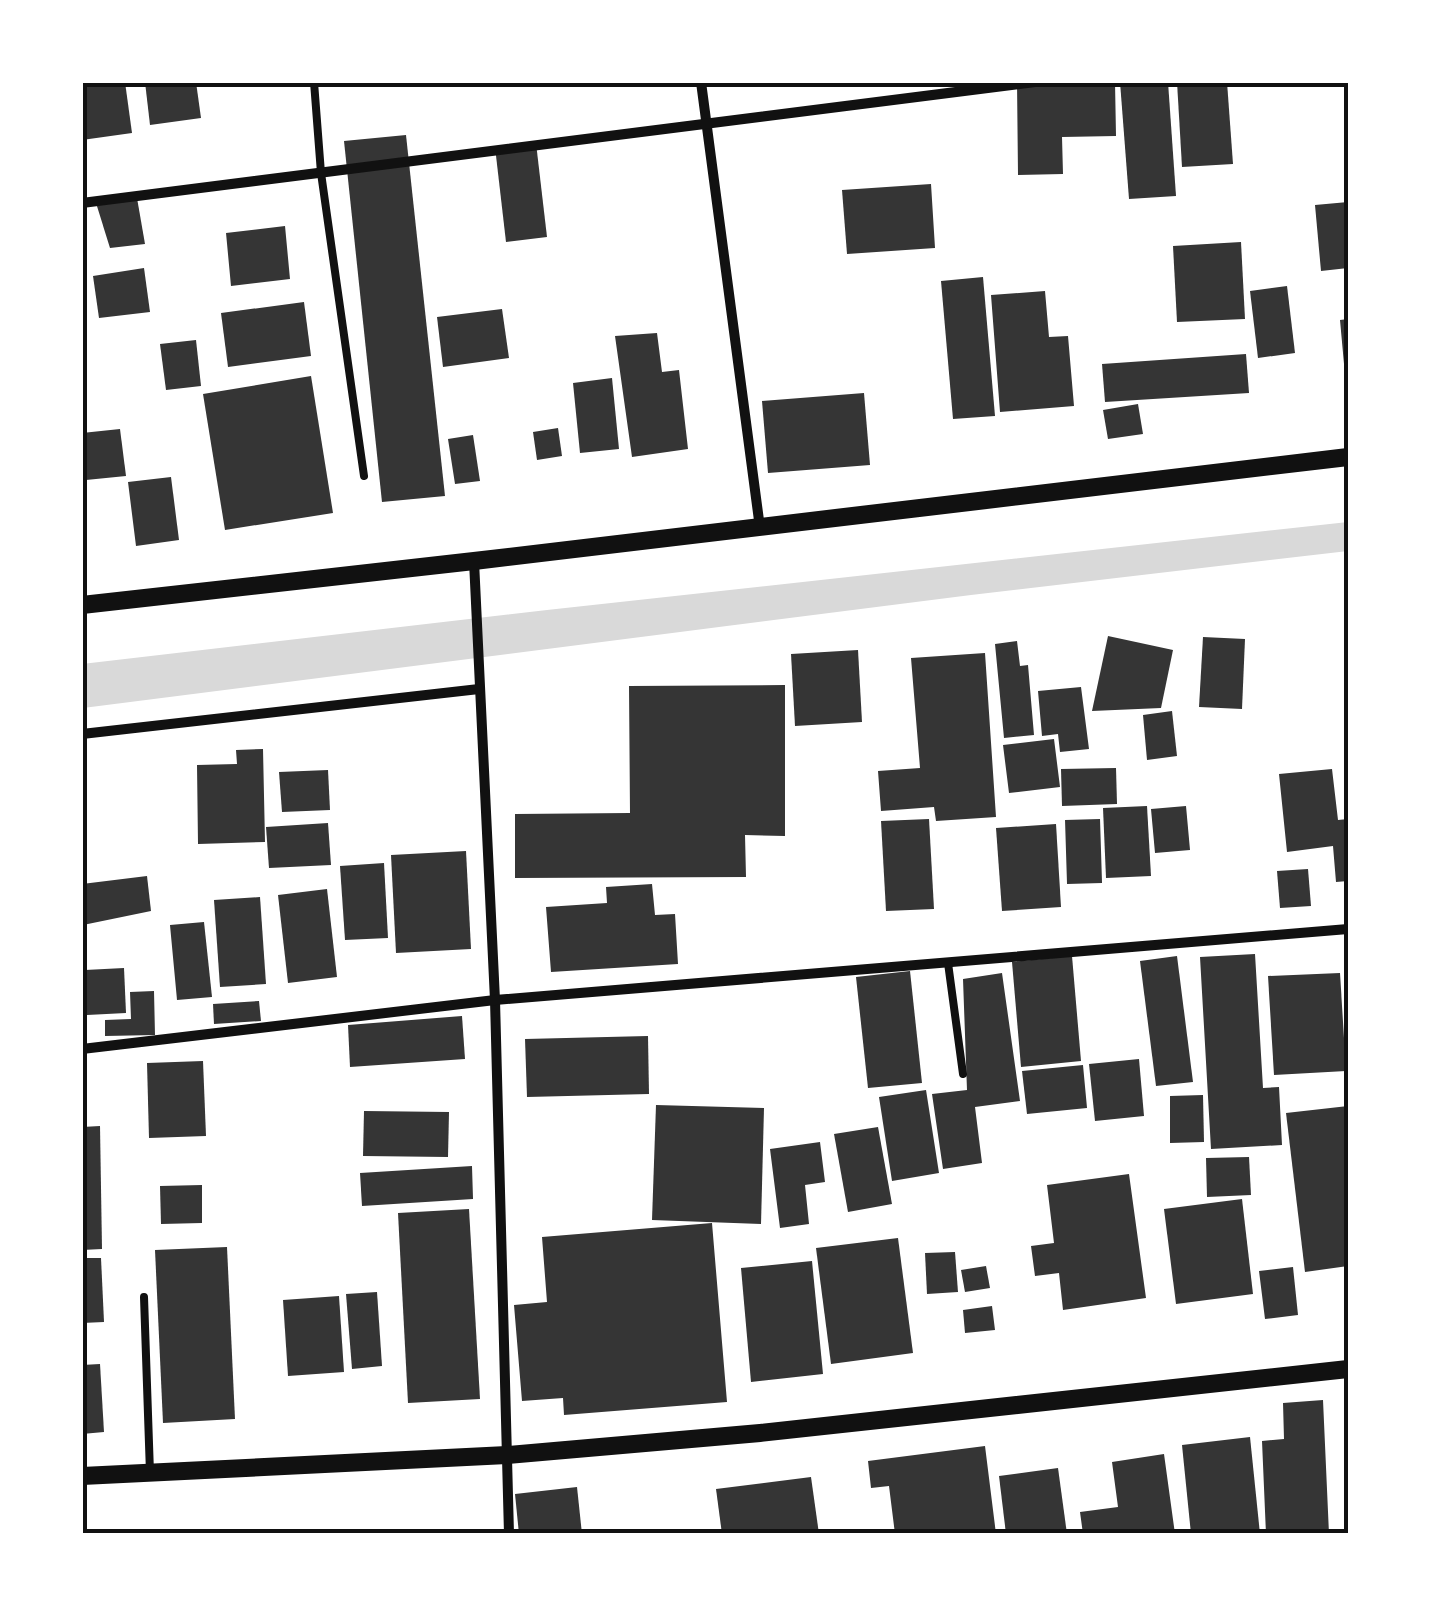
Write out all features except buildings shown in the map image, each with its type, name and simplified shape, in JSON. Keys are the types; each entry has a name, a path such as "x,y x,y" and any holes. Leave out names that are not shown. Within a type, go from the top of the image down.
{"street":[{"path":"701,82 760,528"},
{"path":"82,203 1034,82"},
{"path":"82,605 1348,458"},
{"path":"474,562 496,1000 510,1534"},
{"path":"82,734 479,690"},
{"path":"82,1049 496,1000 1348,929"},
{"path":"82,1476 507,1456 760,1433 1348,1369"}],"lane":[{"path":"314,82 320,173 364,476"},
{"path":"948,963 963,1074"},
{"path":"144,1297 150,1473"}],"shaded area":[{"path":"1348,522 1348,551 83,708 82,664"}]}
